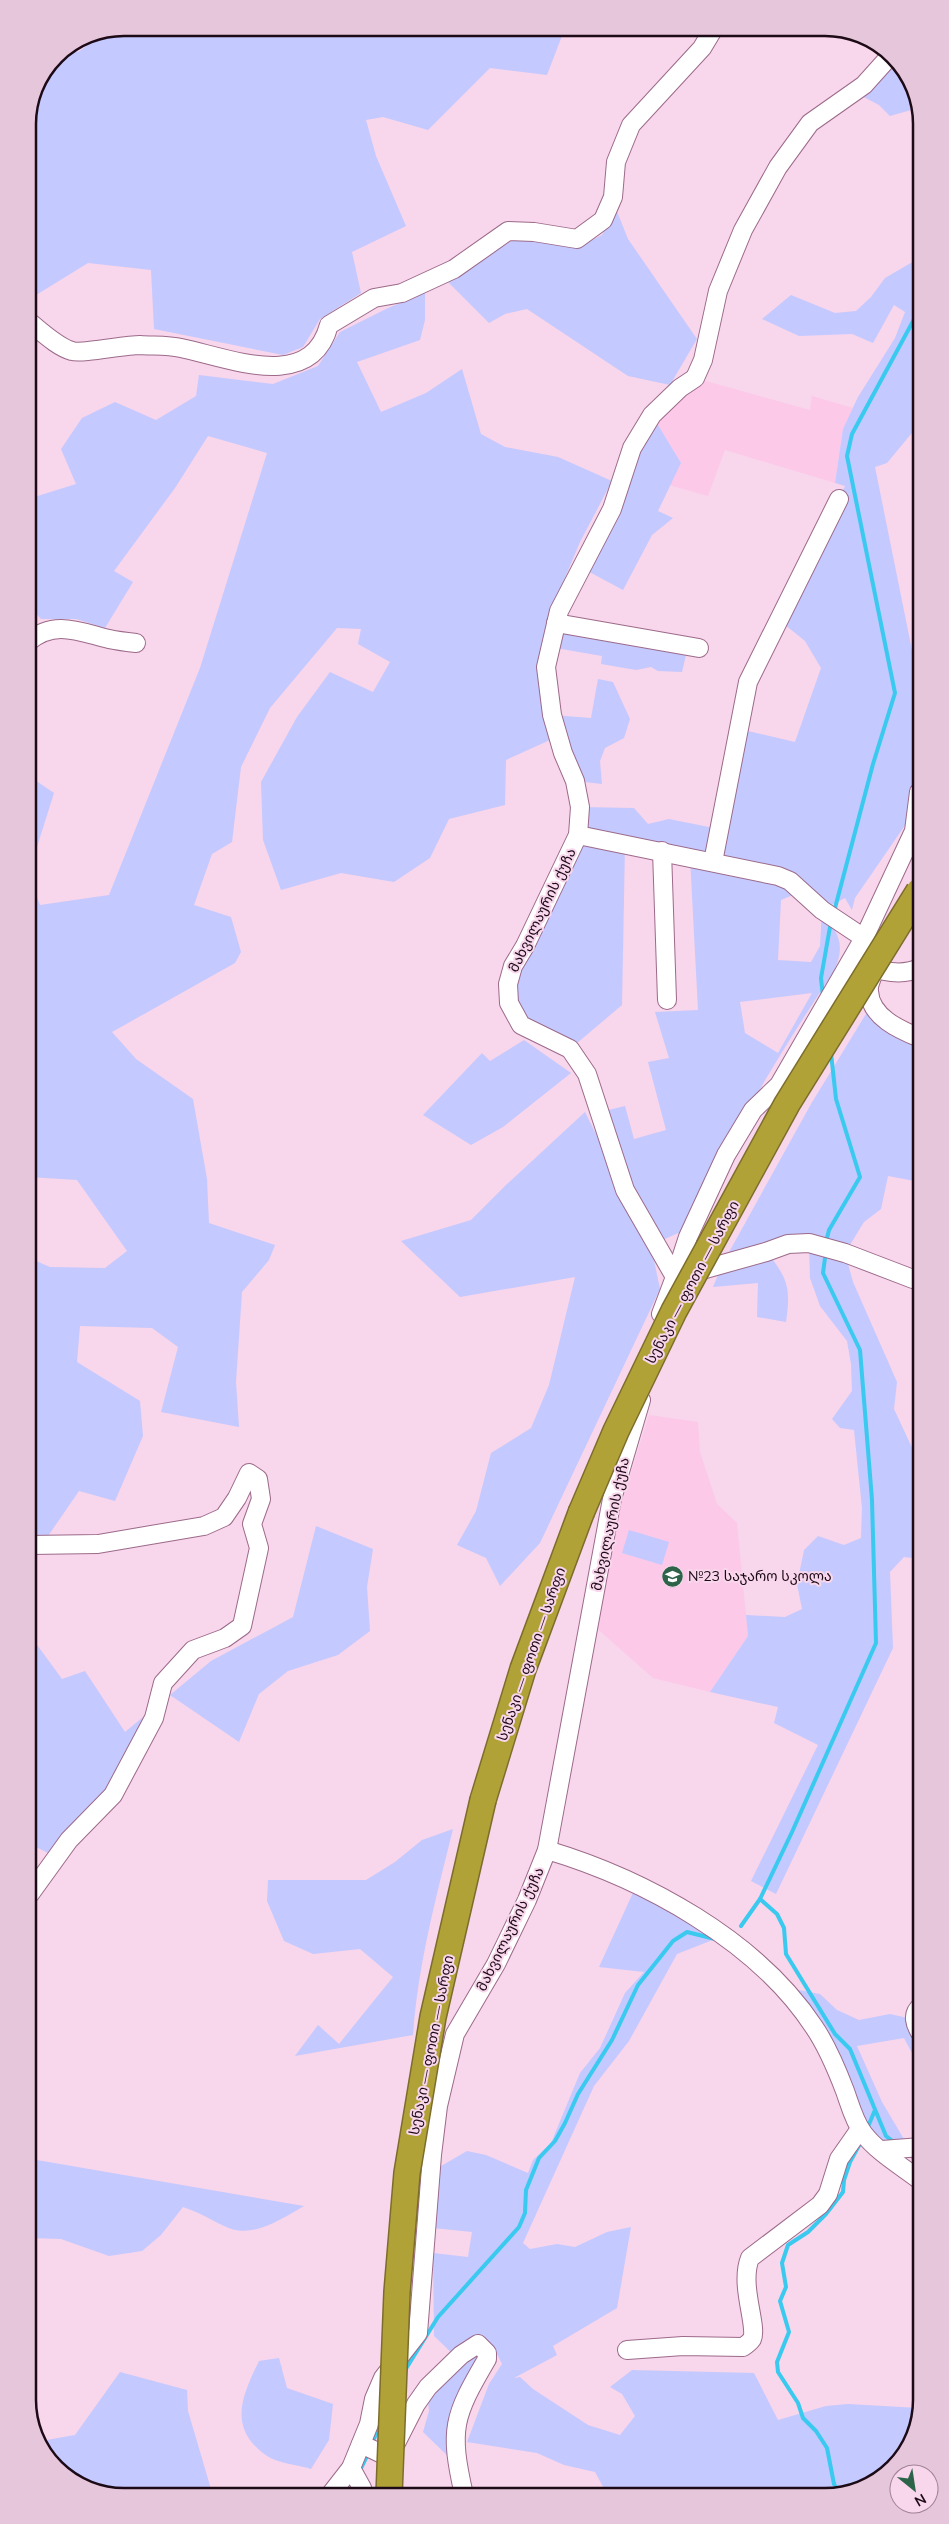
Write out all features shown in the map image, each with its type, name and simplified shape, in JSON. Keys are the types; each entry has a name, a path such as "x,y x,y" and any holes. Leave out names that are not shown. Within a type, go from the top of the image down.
{"highway":[{"name":"სენაკი — ფოთი — სარფი","path":"389,2488 397,2292 407,2173 433,2017 482,1800 523,1669 581,1513 616,1431 684,1294 787,1104 913,901"}],"street":[{"path":"36,327 72,352 139,345 180,348 248,364 267,366 306,360 315,353 325,338 329,325 374,298 402,293 454,270 508,231 534,232 577,239 603,220 613,197 616,162 631,125 702,48 709,36"},
{"name":"მახვილაურის ქუჩა","path":"335,2488 369,2448 382,2378 418,2333 432,2155 438,2106 455,2034 496,1964 527,1900 547,1850 612,1499 641,1399 642,1369 650,1337 675,1277 625,1190 587,1074 570,1049 521,1025 509,1003 508,984 513,966 532,932 578,835 580,807 575,781 563,753 552,715 546,667 559,610 612,509 632,448 652,415 680,388 695,378 703,360 718,291 743,230 778,167 810,123 864,86 886,61"},
{"path":"712,862 748,682 840,499"},
{"path":"556,623 699,648"},
{"path":"36,635 56,628 73,628 108,638 136,643"},
{"path":"675,1277 688,1237 726,1155 753,1110 779,1085 853,959 913,833"},
{"path":"578,835 778,876 790,881 822,910 864,938"},
{"path":"662,852 667,1000"},
{"path":"853,959 875,969 902,972 913,969"},
{"path":"875,969 868,990 872,1003 894,1028 913,1035"},
{"path":"675,1277 766,1252 788,1244 809,1243 845,1253 913,1279"},
{"path":"36,1545 98,1544 204,1526 224,1517 237,1498 249,1472 258,1479 261,1499 252,1524 259,1548 242,1626 225,1638 193,1650 163,1683 154,1718 113,1795 69,1840 36,1886"},
{"path":"547,1850 588,1862 687,1912 745,1951 771,1975 814,2026 839,2076 860,2129 882,2150 913,2175"},
{"path":"626,2350 683,2346 739,2347 748,2343 753,2333 745,2282 746,2268 750,2258 820,2205 828,2194 839,2159 860,2129"},
{"path":"882,2150 913,2147"},
{"path":"369,2448 384,2456 391,2453 416,2404 428,2387 462,2355 478,2344 487,2353 487,2359 466,2395 455,2431 455,2447 463,2488"},
{"path":"351,2468 362,2488"}],"shaded area":[{"path":"118,36 562,36 547,75 490,68 428,130 383,117 366,120 376,156 406,226 352,252 361,293 320,319 303,347 283,355 154,329 151,270 88,263 36,295 36,118 39,101 51,75 71,54 76,50 78,52 92,42"},
{"path":"885,61 904,85 912,110 890,116 879,105 854,92"},
{"path":"616,209 628,239 697,339 670,385 628,376 527,309 505,314 489,323 447,281 515,239 578,247 602,235"},
{"path":"913,262 913,432 887,463 875,467 913,655 913,814 855,898 852,910 845,898 822,910 839,940 839,954 833,973 792,1035 754,1098 685,1230 656,1243 600,1112 625,1106 634,1139 666,1130 648,1062 669,1058 655,1012 698,1010 690,857 625,844 622,1005 570,1049 545,1035 509,1003 525,946 580,807 634,808 648,824 669,819 719,829 739,729 795,742 821,668 805,641 779,620 845,486 835,483 843,429 858,397 895,338 905,312 894,305 873,343 852,334 799,336 762,319 791,295 835,313 856,311 871,297 885,278","holes":["800,892 822,910 820,946 811,962 778,960 781,900","812,993 778,1053 745,1033 740,1002"]},
{"path":"425,293 425,320 420,340 357,362 381,412 426,393 462,369 481,434 505,447 558,457 612,481 580,542 547,620 537,664 548,718 550,740 506,760 505,805 449,819 430,858 394,882 341,873 281,890 263,840 261,782 297,717 330,672 373,692 390,662 358,644 361,629 337,628 270,708 241,767 232,842 212,854 194,905 231,917 241,952 235,963 112,1032 136,1059 193,1099 207,1179 209,1223 275,1245 269,1260 242,1292 236,1382 239,1427 161,1412 178,1347 152,1328 80,1326 77,1362 140,1401 143,1436 115,1501 79,1491 46,1539 36,1539 36,1261 50,1267 105,1268 127,1251 77,1180 36,1177 36,894 40,905 109,895 200,668 267,453 208,436 175,488 114,571 133,582 105,628 76,619 41,619 36,614 36,496 76,484 61,449 82,418 115,402 156,420 196,396 199,375 273,384 318,366 340,332 388,308"},
{"path":"695,378 810,410 812,396 853,408 843,429 835,483 725,450 708,496 669,485 681,463 652,415"},
{"path":"652,415 681,463 658,511 673,518 652,535 623,590 582,568"},
{"path":"556,623 688,646 682,672 658,671 651,667 636,670 601,664 602,656 550,647"},
{"path":"598,679 613,682 630,719 624,738 605,748 600,761 602,784 575,781 552,715 591,718"},
{"path":"36,781 54,793 36,850"},
{"path":"869,1009 913,1038 913,1181 888,1176 881,1209 864,1222 845,1253 853,1282 897,1382 894,1409 913,1450 913,1558 904,1557 890,1572 893,1648 776,1894 751,1881 818,1745 774,1723 778,1707 710,1692 748,1636 746,1615 785,1617 802,1609 797,1584 804,1550 818,1536 844,1545 861,1538 862,1508 854,1430 840,1428 832,1419 852,1391 851,1364 847,1341 820,1306 810,1278 809,1244 767,1252 780,1270 786,1284 788,1301 786,1322 757,1317 758,1283 713,1287 723,1263 811,1104"},
{"path":"524,1040 571,1073 503,1127 471,1145 423,1115 482,1053 490,1061"},
{"path":"585,1112 599,1140 616,1194 651,1246 660,1289 540,1543 500,1586 486,1558 457,1545 476,1511 491,1453 531,1428 549,1385 575,1277 460,1297 401,1241 471,1220"},
{"name":"№23 საჯარო სკოლა","path":"649,1415 698,1422 700,1452 717,1504 737,1523 748,1636 710,1692 653,1678 592,1624 611,1536"},
{"path":"316,1526 373,1549 367,1587 370,1631 338,1655 288,1671 259,1694 239,1742 170,1695 211,1661 293,1617"},
{"path":"629,1530 669,1542 662,1565 622,1553"},
{"path":"36,1643 62,1679 85,1671 125,1732 148,1713 110,1784 92,1806 66,1829 48,1853 36,1847"},
{"path":"453,1829 423,1957 413,2035 295,2056 318,2025 339,2044 393,1977 360,1949 313,1954 284,1941 267,1901 268,1880 366,1880 395,1862 422,1840"},
{"path":"637,1884 715,1939 677,1954 629,2041 594,2086 523,2243 530,2249 557,2244 575,2247 607,2232 631,2227 617,2308 553,2346 557,2355 514,2378 520,2377 533,2389 588,2425 620,2435 635,2416 622,2394 610,2387 632,2370 754,2373 778,2420 826,2406 848,2404 912,2408 906,2434 895,2453 878,2470 864,2479 848,2485 825,2488 604,2488 595,2472 564,2465 537,2453 467,2442 489,2384 502,2364 493,2346 485,2353 455,2463 423,2432 429,2411 426,2380 457,2358 434,2336 433,2253 468,2257 472,2232 433,2228 436,2169 467,2151 486,2155 528,2173 533,2160 551,2143 580,2073 600,2048 625,1993 644,1972 599,1967"},
{"path":"788,1988 820,1994 837,2010 859,2020 890,2014 913,2019 913,2055 904,2038 857,2046 882,2102 908,2146 880,2148"},
{"path":"36,2160 304,2206 264,2227 244,2231 222,2225 183,2207 161,2235 142,2251 109,2256 61,2239 36,2238"},
{"path":"279,2358 287,2388 333,2404 329,2440 311,2469 282,2462 267,2456 254,2445 246,2434 242,2423 242,2411 247,2387 259,2361"},
{"path":"120,2372 187,2390 188,2411 211,2488 118,2488 85,2479 62,2462 46,2440 75,2435"}],"waterway":[{"path":"835,908 873,764 895,693 847,456 852,434 913,321"},
{"path":"823,997 821,978 830,927"},
{"path":"827,1238 829,1230 860,1177 836,1099 831,1053"},
{"path":"741,1926 760,1899 792,1832 876,1643 872,1500 860,1350 823,1273 825,1258"},
{"path":"760,1899 777,1914 784,1928 786,1954 835,2034 850,2049 886,2136 895,2143"},
{"path":"404,2372 438,2317 519,2227 525,2213 526,2190 539,2158 555,2141 578,2094 612,2040 638,1985 673,1941 687,1932 715,1939"},
{"path":"867,2129 875,2110"},
{"path":"836,2487 827,2448 816,2431 803,2418 798,2403 778,2372 777,2362 789,2332 780,2301 786,2287 782,2263 788,2245 808,2232 826,2214 843,2192 844,2180 850,2162 862,2140"},
{"path":"372,2443 381,2424"},
{"path":"360,2470 369,2452"}],"place":[{"name":"№23 საჯარო სკოლა","path":"672,1576"}]}
